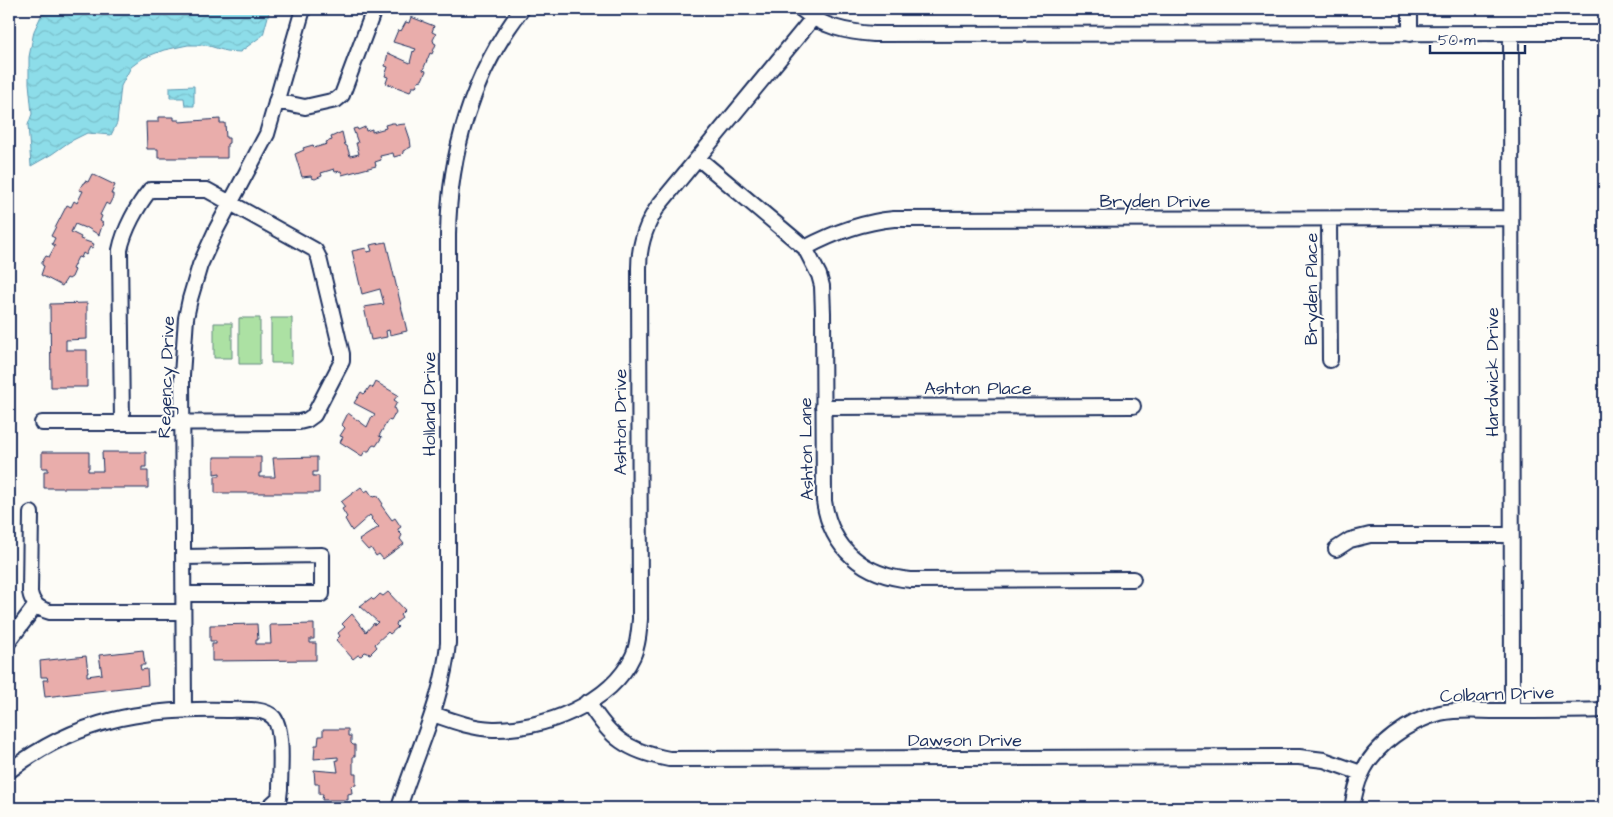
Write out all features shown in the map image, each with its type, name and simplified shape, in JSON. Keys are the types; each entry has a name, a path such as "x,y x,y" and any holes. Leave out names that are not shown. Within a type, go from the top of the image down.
{"street":[{"name":"Regency Drive","path":"184,710 182,422 183,354 190,299 200,265 216,230 267,134 303,9"},
{"path":"276,101 305,107 336,100 342,94 372,15 372,9"},
{"name":"Holland Drive","path":"399,808 433,714 444,676 448,643 448,235 451,182 460,137 476,89 488,61 522,9"},
{"path":"801,9 813,18 840,30 874,34 1604,33"},
{"path":"1410,9 1410,34"},
{"name":"Ashton Drive","path":"433,714 474,727 491,729 513,728 548,720 588,702 607,690 620,678 634,654 639,638 640,609 639,297 640,252 645,233 653,214 813,18"},
{"name":"Hardwick Drive","path":"1511,34 1512,711"},
{"name":"Ashton Lane","path":"698,158 805,248 814,264 822,286 824,492 827,516 842,546 854,559 870,570 892,578 912,580 1133,579"},
{"path":"42,423 299,422 307,420 314,415 342,361 342,354 319,258 315,250 208,190 150,190 134,216 121,243 120,250 122,422"},
{"name":"Bryden Drive","path":"805,248 819,240 864,223 894,220 1511,218"},
{"name":"Bryden Place","path":"1329,219 1330,360"},
{"name":"Ashton Place","path":"823,407 1132,406"},
{"path":"31,513 30,592 31,599 42,609 50,612 183,612"},
{"path":"1336,548 1350,540 1370,536 1511,535"},
{"path":"183,557 322,555 322,594 183,594"},
{"path":"9,641 36,605"},
{"name":"Dawson Drive","path":"588,702 604,727 621,741 640,751 669,759 1299,757 1324,760 1361,773"},
{"path":"9,772 45,746 66,735 136,714 184,710 242,710 268,713 276,722 279,732 280,789 279,798 268,808"},
{"name":"Colbarn Drive","path":"1352,808 1361,773 1372,758 1392,737 1417,721 1454,711 1604,710"}],"green space":[{"path":"239,318 260,318 260,364 239,364"},
{"path":"271,318 292,318 292,363 271,363"},
{"path":"214,323 232,323 232,358 214,358"}],"water":[{"path":"51,9 270,9 263,35 240,52 226,51 206,45 188,45 164,50 143,58 131,67 121,86 117,123 111,135 87,133 31,166 28,125 32,114 29,57 34,31 41,16"},
{"path":"194,86 194,106 185,106 184,98 170,98 170,87"}],"building":[{"path":"411,17 434,26 432,32 436,34 433,40 436,44 423,70 426,71 422,80 418,81 416,87 412,87 410,92 386,83 388,77 385,76 388,67 385,66 388,53 410,63 413,51 416,49 393,42 398,30 401,31 406,22 409,23"},
{"path":"158,117 174,117 174,120 179,120 179,122 220,119 220,123 225,123 226,138 229,138 227,158 158,158 158,149 147,149 146,122 158,122"},
{"path":"392,123 396,125 405,124 410,139 411,147 403,151 401,155 394,157 393,153 380,156 381,160 375,162 376,166 342,175 341,171 335,172 334,169 321,173 322,176 315,179 311,176 302,177 295,154 304,150 303,148 313,145 314,148 327,144 326,142 332,140 331,137 342,132 350,156 359,154 356,143 358,143 353,129 357,128 358,130 365,127 366,131 372,129 372,132 386,128 385,125"},
{"path":"92,174 115,185 111,194 113,194 113,197 109,205 106,203 100,215 102,216 100,221 103,223 99,235 86,227 75,224 71,232 81,237 80,239 94,244 86,255 83,253 81,258 78,257 72,269 75,270 72,277 67,278 62,286 41,275 44,266 42,262 46,256 49,257 55,246 52,244 55,238 51,236 67,205 71,207 74,201 77,203 83,191 79,190 85,181 88,182"},
{"path":"386,242 407,331 390,335 389,330 386,331 387,337 371,340 364,307 384,304 380,289 362,294 352,251 366,248 367,252 372,251 370,245"},
{"path":"87,303 87,339 66,340 66,350 87,350 87,387 51,387 50,304"},
{"path":"376,382 398,395 394,400 397,402 394,408 396,412 391,421 388,420 379,436 382,437 376,446 374,445 369,451 365,451 362,456 340,442 343,437 340,436 345,428 342,425 348,413 367,427 372,416 375,414 354,403 361,392 364,394 370,386 373,388"},
{"path":"42,452 89,452 88,471 103,471 102,452 146,452 146,467 142,467 142,471 148,471 148,488 44,488 44,471 48,471 48,468 42,468"},
{"path":"214,457 261,457 261,473 259,473 259,477 275,477 273,458 317,457 317,472 313,472 313,476 319,476 319,493 215,493 215,476 220,476 220,473 214,474"},
{"path":"361,487 365,492 368,490 372,496 375,497 377,495 383,504 381,505 392,520 395,518 401,527 398,531 402,535 400,539 404,544 383,559 379,554 376,556 371,548 368,550 359,540 379,527 371,519 370,515 352,531 345,519 347,517 342,509 345,507 341,502"},
{"path":"388,592 405,610 400,615 402,618 397,622 396,625 398,627 390,634 388,632 375,644 377,647 370,654 365,652 353,659 336,640 340,636 338,633 345,627 342,624 352,614 366,632 374,623 375,625 378,622 360,606 371,598 373,600 380,594 383,596"},
{"path":"257,624 258,640 256,640 256,644 271,644 270,625 314,624 314,639 310,639 310,643 316,643 316,660 212,661 212,644 216,644 216,641 210,641 210,625"},
{"path":"143,650 145,665 140,665 141,670 147,669 148,685 45,697 43,680 48,680 47,677 41,677 40,661 86,656 87,676 102,674 99,655"},
{"path":"323,729 348,729 351,743 355,745 353,774 356,774 356,785 351,786 352,793 348,794 348,800 322,800 323,794 319,794 319,784 315,784 314,770 338,772 336,760 338,760 338,757 314,759 315,745 318,745 319,736 323,736"}]}
